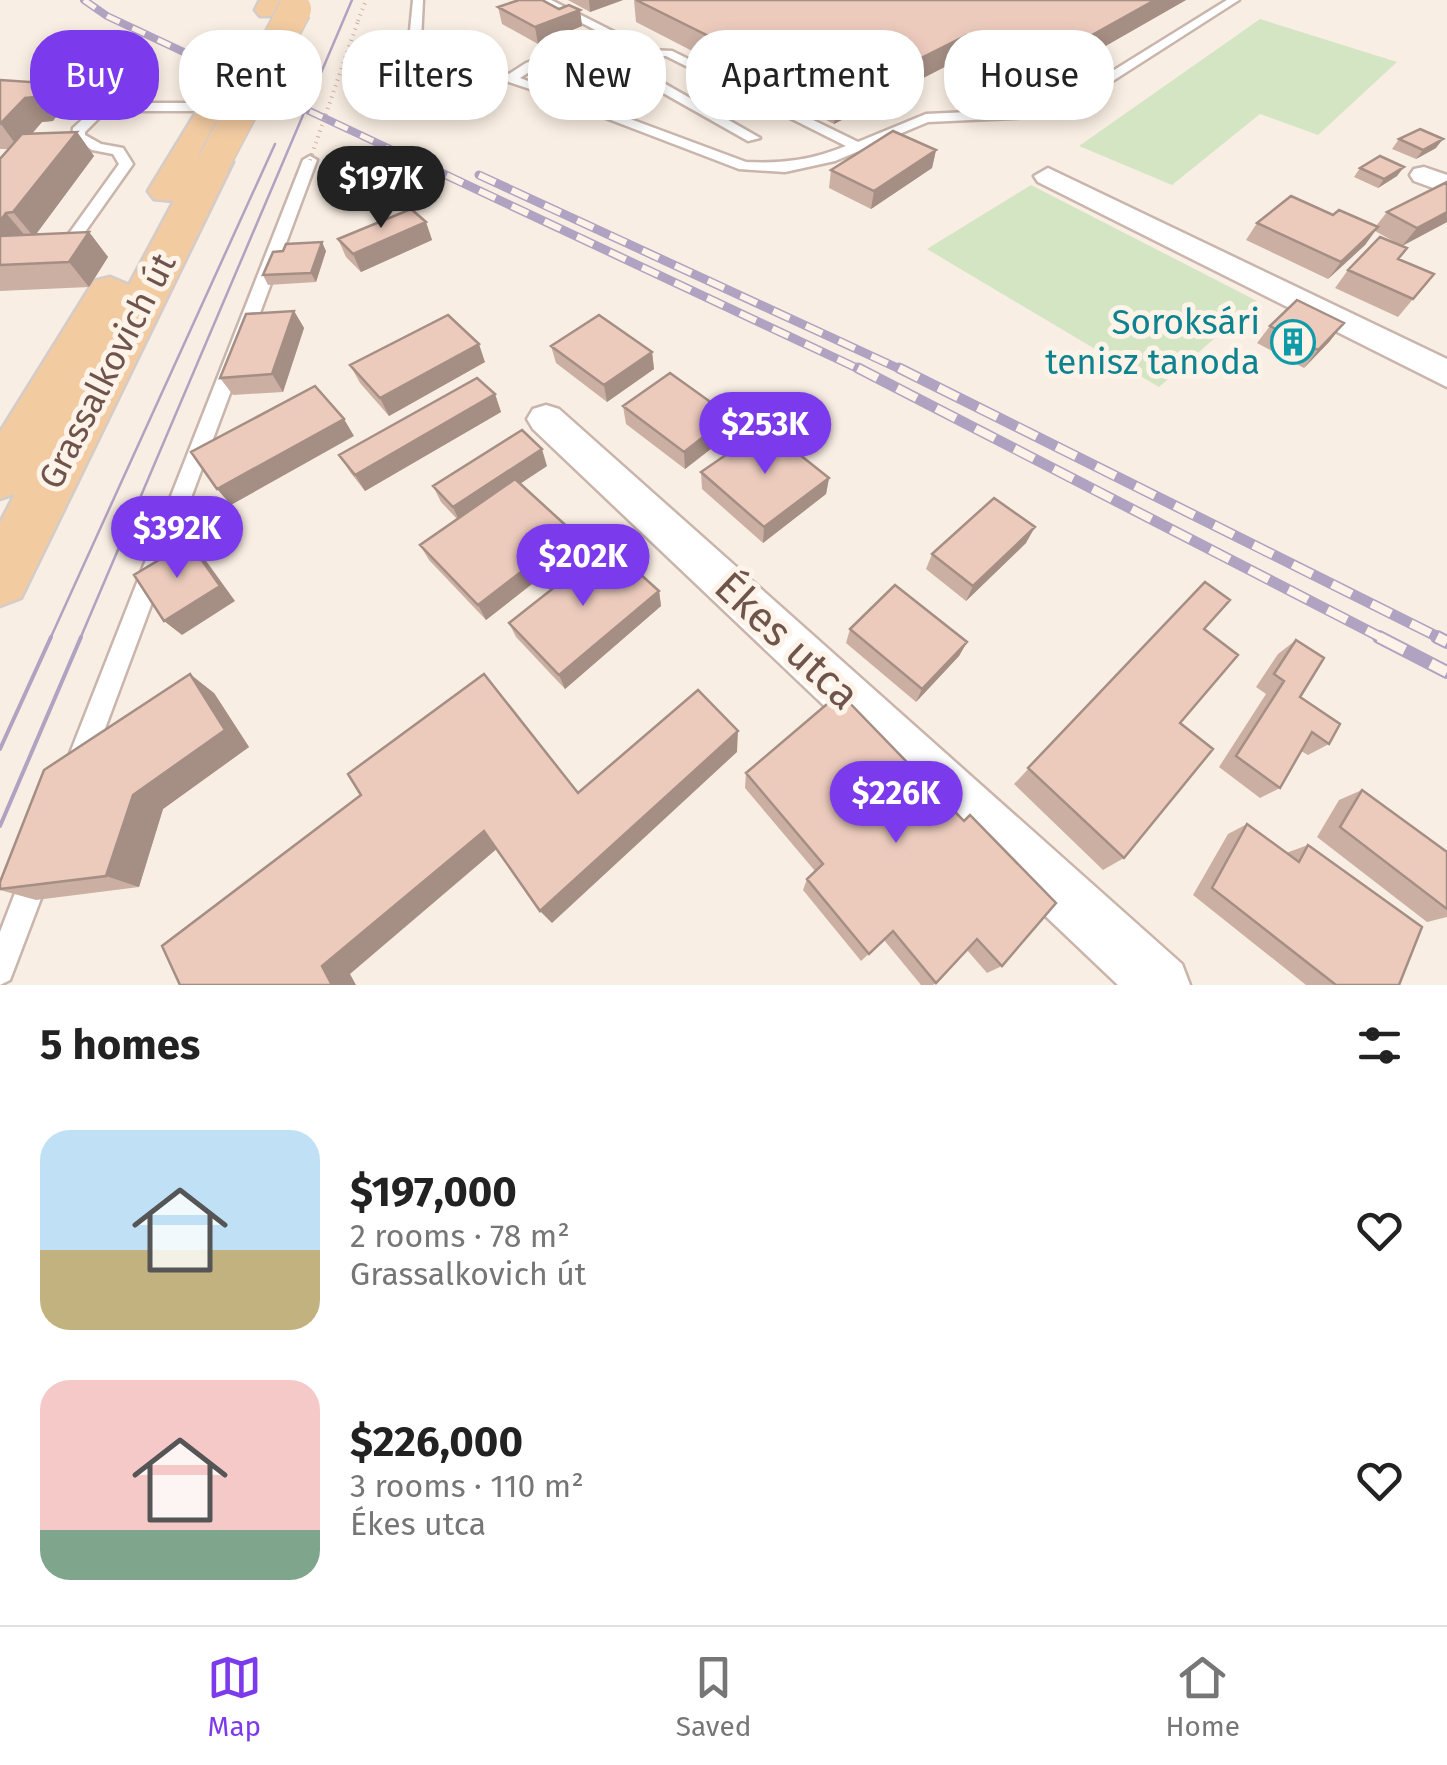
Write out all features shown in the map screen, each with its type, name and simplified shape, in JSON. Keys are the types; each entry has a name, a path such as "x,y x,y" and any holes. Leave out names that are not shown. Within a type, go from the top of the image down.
{"main road":[{"path":"271,30 284,5"},
{"path":"200,162 222,120"},
{"name":"Grassalkovich út","path":"0,478 200,162"},
{"name":"Grassalkovich út","path":"0,580 200,162"}],"street":[{"path":"1048,176 1447,374"},
{"name":"Ékes utca","path":"546,419 1161,985"}],"lane":[{"path":"418,0 415,41 428,52 512,78 744,166 785,168 830,158 926,118 1032,113 1066,106 1234,0"},
{"path":"543,0 606,30"},
{"path":"666,52 856,146"},
{"path":"512,78 528,67"},
{"path":"0,86 30,92"},
{"path":"666,89 753,138"},
{"path":"62,255 126,164 118,151 96,147 80,137 78,131 90,120"},
{"path":"70,786 310,160"},
{"path":"0,970 42,860"}],"path":[{"path":"310,160 366,0"}],"green space":[{"path":"1260,19 1397,62 1318,135 1260,114 1172,185 1079,146"},
{"path":"1031,185 1257,301 1159,387 927,249"}],"building":[{"path":"519,0 542,0 559,9 569,5 580,10 535,27 498,7"},
{"path":"636,0 1155,0 1101,30 944,30 944,46 924,56 924,30 696,30"},
{"path":"0,80 30,82 30,98 0,124"},
{"path":"1420,129 1443,139 1423,150 1399,139"},
{"path":"893,131 936,150 874,191 831,170"},
{"path":"77,132 13,212 6,213 0,221 0,159 22,134"},
{"path":"1380,156 1404,167 1384,179 1360,168"},
{"path":"1447,182 1447,212 1417,228 1387,212"},
{"path":"1291,196 1333,215 1339,210 1378,227 1341,262 1257,223"},
{"path":"411,209 426,222 353,254 338,239"},
{"path":"89,232 69,262 0,265 0,236"},
{"path":"1380,237 1407,248 1398,259 1434,274 1413,299 1348,270"},
{"path":"322,242 311,273 263,275 273,252 283,251 286,244"},
{"path":"1297,300 1344,323 1318,350 1270,326"},
{"path":"294,311 272,374 220,378 246,314"},
{"path":"448,315 479,344 380,398 350,365"},
{"path":"599,315 652,352 604,385 551,346"},
{"path":"670,373 730,416 684,452 623,406"},
{"path":"477,378 495,394 355,475 339,455"},
{"path":"315,386 344,419 217,489 191,452"},
{"path":"522,430 542,449 453,507 433,486"},
{"path":"762,430 829,478 764,527 701,472"},
{"path":"515,479 573,532 478,605 420,545"},
{"path":"994,498 1035,527 973,586 932,554"},
{"path":"189,542 220,586 164,621 134,575"},
{"path":"608,545 659,591 559,675 509,623"},
{"path":"1205,582 1230,600 1204,629 1238,655 1180,723 1213,749 1124,858 1028,768"},
{"path":"895,585 967,642 922,689 850,629"},
{"path":"1296,640 1324,658 1300,697 1340,724 1329,744 1312,732 1280,788 1236,756 1284,681 1274,674"},
{"path":"190,674 225,730 133,795 106,876 0,889 44,770"},
{"path":"484,674 578,793 698,690 738,731 540,911 484,831 322,966 332,985 180,985 162,946 361,795 348,774"},
{"path":"840,693 964,821 970,815 1056,903 1002,966 977,939 936,983 893,931 869,954 807,879 823,864 746,773"},
{"path":"1362,790 1447,852 1447,909 1340,827"},
{"path":"1247,824 1299,862 1308,845 1422,927 1399,985 1336,985 1212,888"}],"tram line":[{"path":"80,639 352,0"},
{"path":"50,639 275,144"},
{"path":"0,749 51,637"},
{"path":"0,826 81,637"}],"railway":[{"path":"84,0 107,16 420,163"},
{"path":"414,160 863,371"},
{"path":"479,175 904,371"},
{"path":"858,368 1384,639"},
{"path":"899,368 1442,639"},
{"path":"1379,637 1447,672"},
{"path":"1437,637 1447,642"}],"place":[{"name":"Soroksári tenisz tanoda","path":"1293,342"}]}
